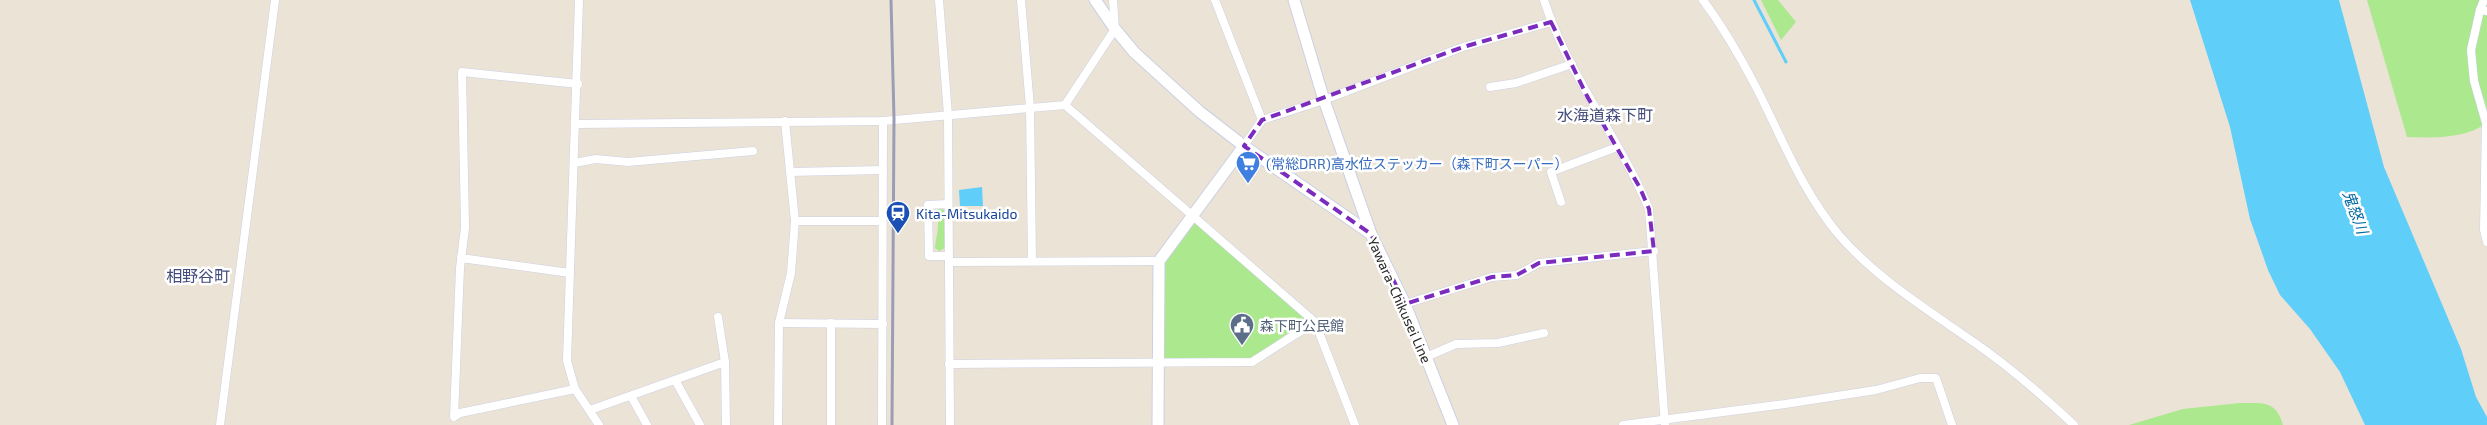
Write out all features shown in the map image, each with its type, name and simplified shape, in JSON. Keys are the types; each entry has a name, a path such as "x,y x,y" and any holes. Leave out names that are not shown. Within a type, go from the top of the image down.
{"main road":[{"name":"Yawara-Chikusei Line","path":"1095,0 1134,52 1178,94 1244,146 1371,234 1405,304 1453,425"},
{"path":"1294,0 1324,100 1371,234"},
{"path":"1158,425 1159,261 1191,215 1244,146"}],"street":[{"path":"220,425 275,0"},
{"path":"579,0 578,84 567,361 575,389 599,425"},
{"path":"939,0 948,115 950,425"},
{"path":"1022,0 1030,107 1032,261"},
{"path":"1065,105 1115,29 1113,0"},
{"path":"1215,0 1262,120"},
{"path":"1544,0 1551,22 1587,96 1640,188 1649,209 1654,251 1666,422"},
{"path":"1703,0 1756,87 1790,161 1814,201 1840,235 1893,284 1930,313 1976,343 2074,425"},
{"path":"2484,0 2484,11 2471,50 2474,81 2486,123 2484,230 2487,242"},
{"path":"1244,146 1262,120 1324,100 1463,47 1551,22"},
{"path":"1490,87 1516,82 1572,64"},
{"path":"575,389 460,413 454,417 461,258 465,228 462,72 578,84"},
{"path":"576,124 883,121 1065,105 1315,322 1354,425"},
{"path":"778,425 779,323 791,273 794,221 785,121"},
{"path":"882,425 883,121"},
{"path":"1561,202 1551,172 1617,147"},
{"path":"574,163 596,159 628,162 753,151"},
{"path":"790,172 883,170"},
{"path":"948,204 928,205 929,256 949,259 1032,261 1159,261"},
{"path":"794,221 882,221"},
{"path":"1405,304 1492,277 1517,275 1539,263 1654,251"},
{"path":"461,258 570,273"},
{"path":"718,317 725,362 726,425"},
{"path":"949,364 1252,362 1315,322"},
{"path":"779,323 883,324"},
{"path":"830,425 831,324"},
{"path":"1426,358 1456,344 1498,343 1544,333"},
{"path":"590,410 725,362"},
{"path":"1623,425 1666,422 1876,390 1920,378 1936,378 1952,425"},
{"path":"675,380 700,425"},
{"path":"631,396 647,425"}],"highlighted area":[{"path":"1551,22 1587,96 1640,188 1649,209 1654,251 1539,263 1517,275 1492,277 1405,304 1371,234 1244,146 1262,120 1463,47"}],"green space":[{"path":"1761,0 1778,0 1796,22 1781,40"},
{"path":"2367,0 2487,0 2487,123 2458,135 2407,137"},
{"path":"936,208 944,210 945,248 939,251 935,248 938,229 938,219 934,211"},
{"path":"1194,222 1306,320 1253,358 1163,358 1163,263"},
{"path":"2240,403 2262,403 2272,407 2277,411 2283,425 2129,425 2183,409"}],"water":[{"name":"鬼怒川","path":"2190,0 2339,0 2384,167 2461,349 2476,397 2487,417 2487,425 2365,425 2340,372 2310,329 2280,295 2268,270 2250,219 2230,127"},
{"path":"982,187 983,206 960,206 959,190"}],"waterway":[{"path":"1754,0 1786,62"}],"railway":[{"path":"891,0 894,118 892,425"}],"place":[{"name":"(常総DRR)高水位ステッカー（森下町スーパー）","path":"1248,184"},
{"name":"Kita-Mitsukaido","path":"898,234"},
{"name":"森下町公民館","path":"1242,346"}],"district":[{"name":"水海道森下町","path":"1605,114"},
{"name":"相野谷町","path":"198,275"}]}
